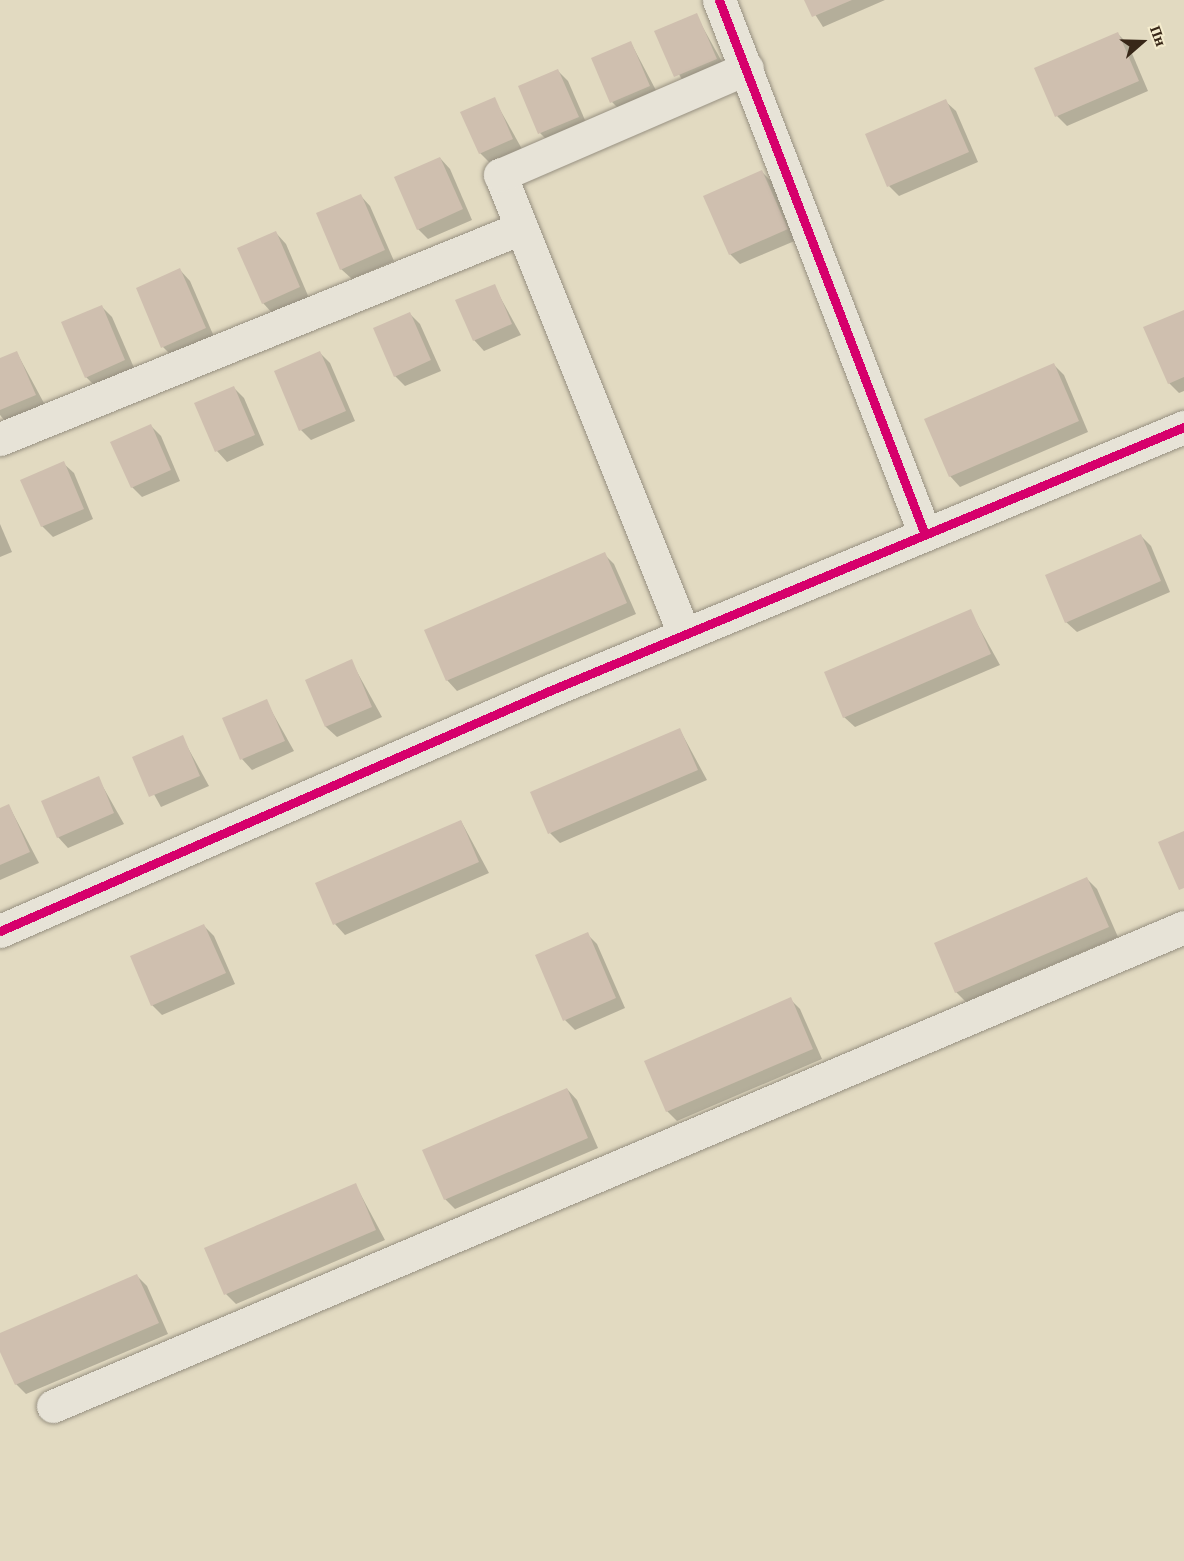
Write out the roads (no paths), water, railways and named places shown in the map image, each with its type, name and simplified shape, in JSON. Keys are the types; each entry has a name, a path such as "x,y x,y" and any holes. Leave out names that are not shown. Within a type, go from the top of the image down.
{"street":[{"path":"719,0 924,532"},
{"path":"684,634 500,175 747,68"},
{"path":"0,439 521,228"},
{"path":"0,931 684,634 924,532 1184,427"},
{"path":"53,1406 1184,927"}]}
